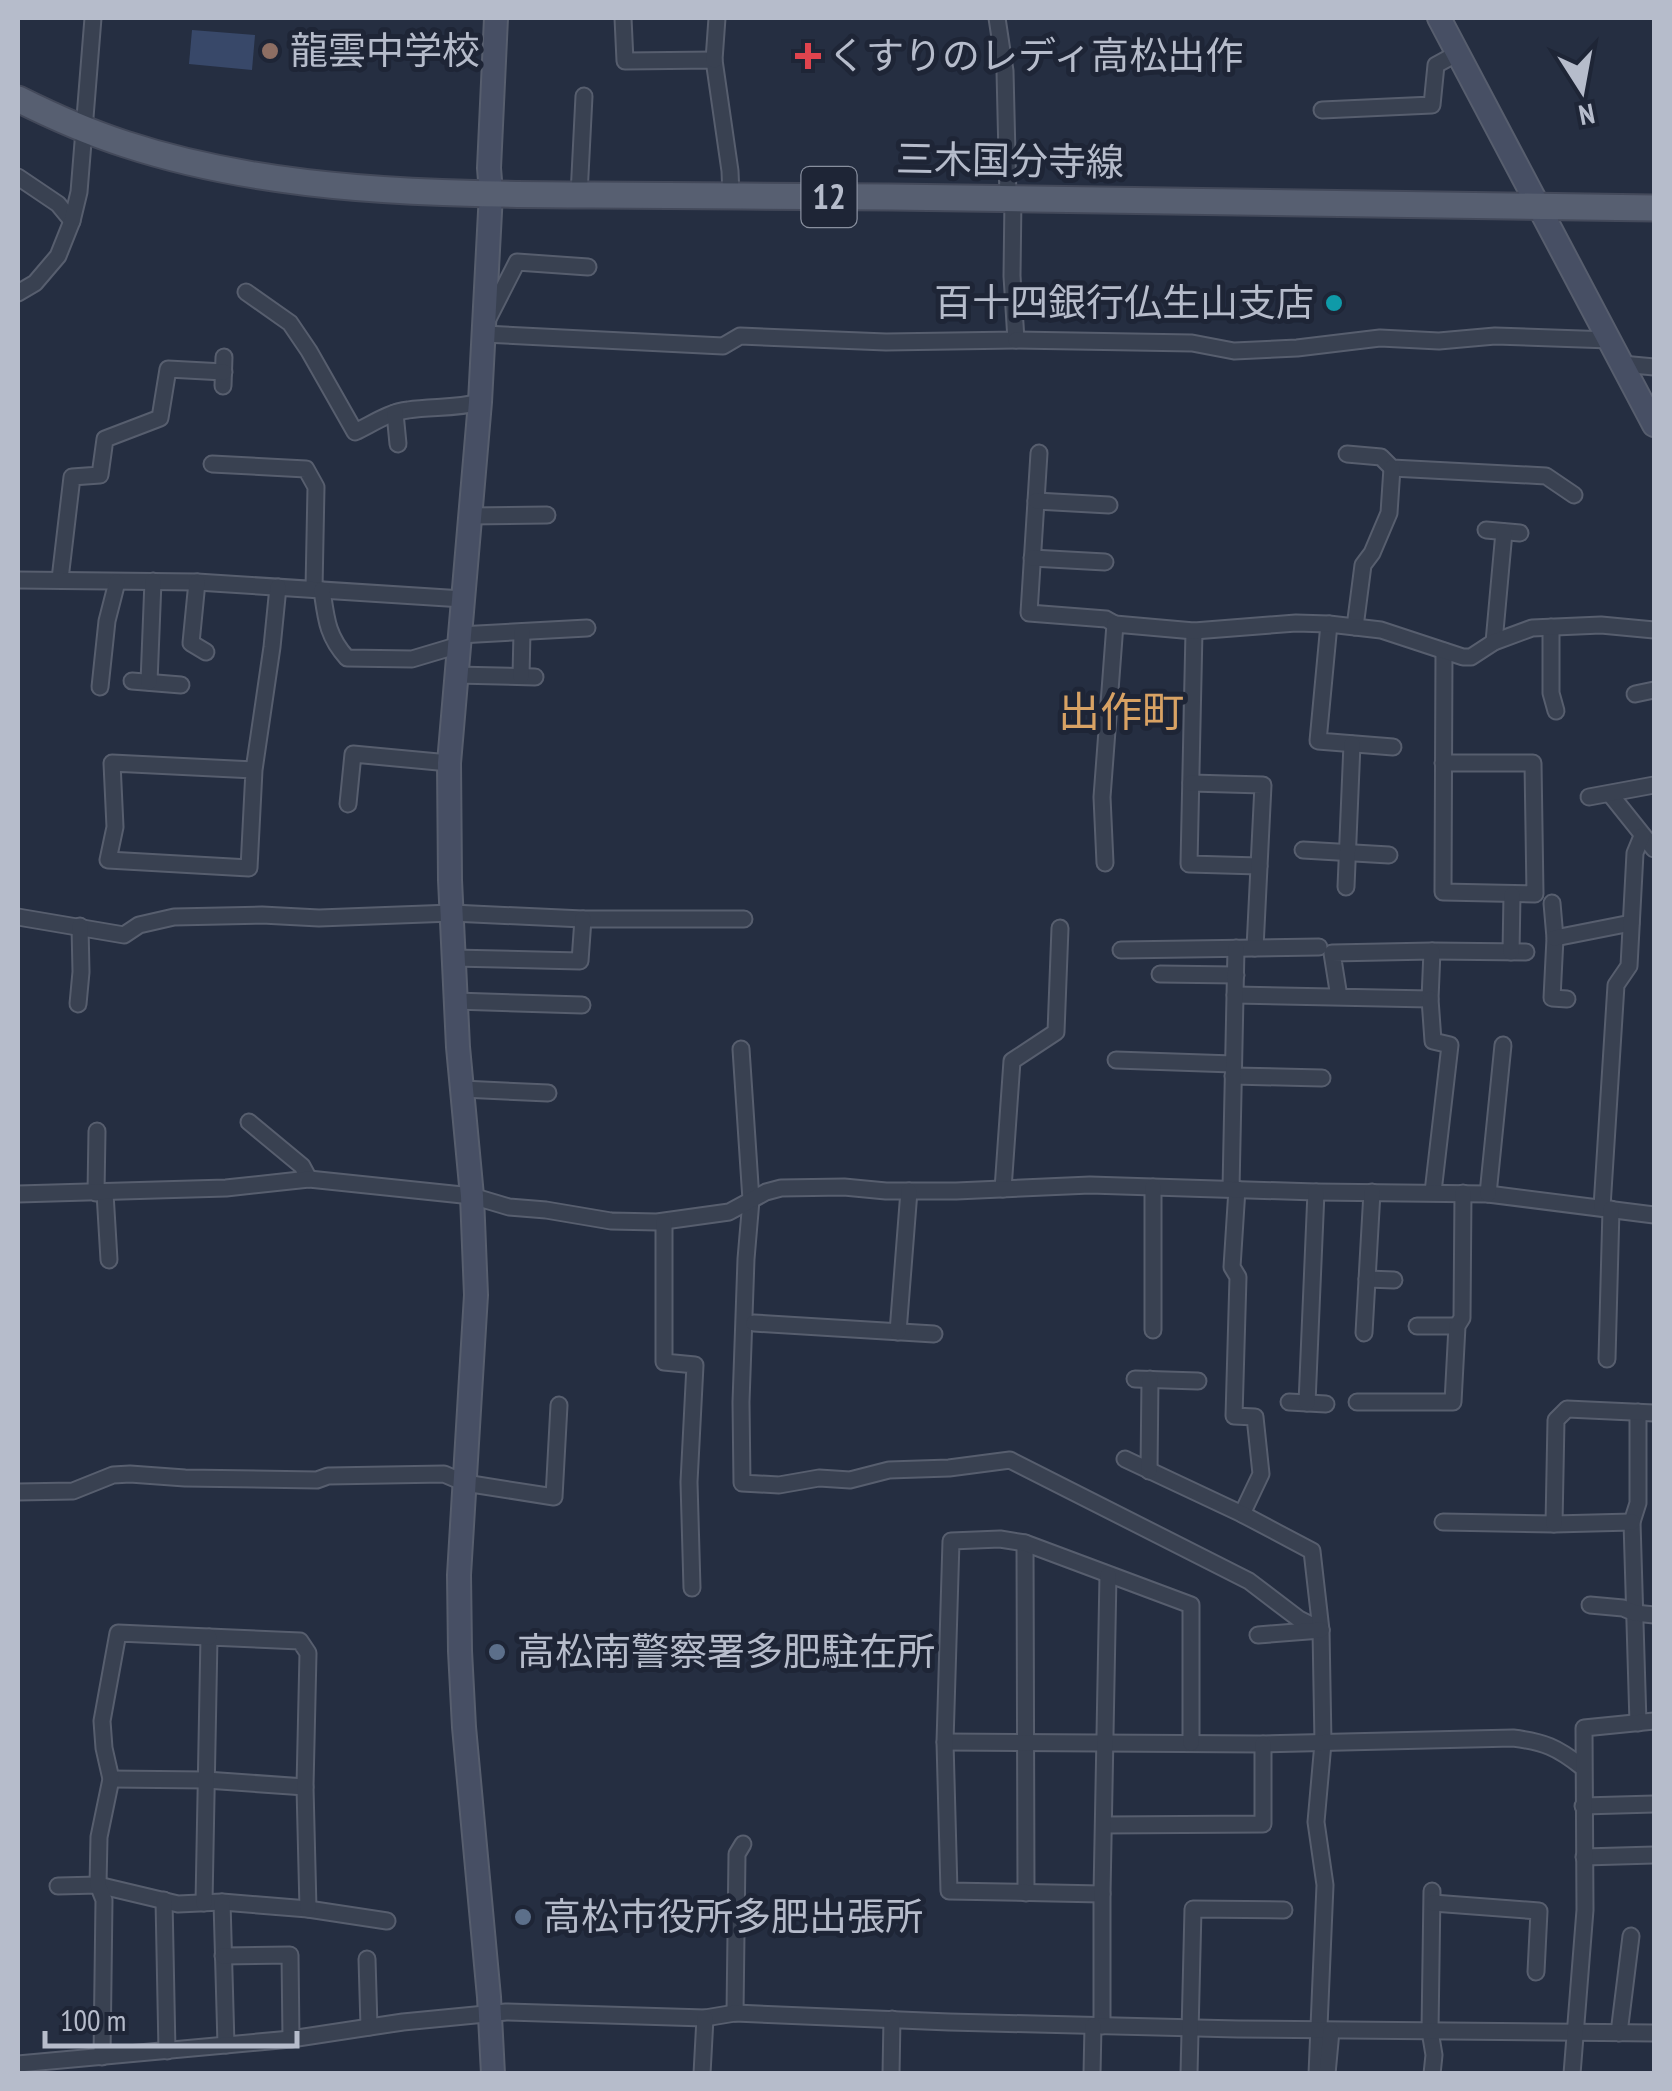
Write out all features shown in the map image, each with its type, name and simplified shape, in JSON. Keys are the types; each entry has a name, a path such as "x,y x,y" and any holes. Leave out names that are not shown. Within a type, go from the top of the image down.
{"main road":[{"name":"三木国分寺線","path":"18,99 126,144 206,166 371,188 491,194 1654,208"}],"street":[{"path":"18,293 35,282 58,256 72,222 79,192 93,18"},
{"path":"493,2074 461,1670 459,1575 476,1294 456,1001 449,763 480,402 496,18"},
{"path":"622,18 625,62 714,60"},
{"path":"717,18 714,60 731,196"},
{"path":"997,18 1006,87 1016,340"},
{"path":"1439,18 1654,425"},
{"path":"1322,110 1432,105 1436,65 1458,53"},
{"path":"579,195 584,96"},
{"path":"18,177 58,204 72,222"},
{"path":"484,329 518,262 588,267"},
{"path":"246,292 290,323 355,432 395,413 460,408 480,402"},
{"path":"484,329 723,346 740,336 886,342 1192,343 1234,350 1297,348 1380,338 1610,340"},
{"path":"1622,364 1654,367"},
{"path":"60,579 64,477 109,476 104,439 160,418 168,370 224,372"},
{"path":"395,413 398,444"},
{"path":"1039,453 1029,613 1194,631 1328,624 1381,630 1463,657 1532,628 1601,626 1654,630"},
{"path":"1348,454 1381,457 1392,468 1546,476 1574,496"},
{"path":"212,464 306,469 316,486 318,590 326,625 336,646 348,658 412,660 459,640 586,628"},
{"path":"1356,627 1363,565 1388,513 1392,468"},
{"path":"1036,501 1109,505"},
{"path":"470,516 547,515"},
{"path":"1486,530 1512,532 1494,642"},
{"path":"1032,558 1105,562"},
{"path":"18,580 197,582 463,599"},
{"path":"153,581 141,681 181,685"},
{"path":"100,687 107,621 117,582"},
{"path":"197,582 191,643 206,652"},
{"path":"254,770 112,763 114,827 108,860 249,868 254,770 278,587"},
{"path":"1105,863 1102,797 1115,624"},
{"path":"1328,624 1318,741 1393,747"},
{"path":"1551,627 1551,693 1556,711"},
{"path":"1194,631 1190,864 1258,866"},
{"path":"456,675 528,677 522,632"},
{"path":"1443,764 1533,763 1534,894 1443,892 1443,764 1444,651"},
{"path":"1634,694 1654,690"},
{"path":"1346,887 1352,744"},
{"path":"348,804 353,754 449,763"},
{"path":"1191,783 1262,786 1255,948"},
{"path":"1589,797 1654,785"},
{"path":"1610,794 1654,849"},
{"path":"1607,1359 1606,1208 1616,985 1630,966 1635,853 1642,836"},
{"path":"1304,850 1389,855"},
{"path":"1338,997 1332,953 1519,952 1512,895"},
{"path":"1552,903 1552,998 1567,998"},
{"path":"18,917 124,935 139,925 174,917 319,918 452,913 583,919 744,919"},
{"path":"454,958 580,961 583,919"},
{"path":"1555,938 1632,924"},
{"path":"78,1004 80,926"},
{"path":"1003,1189 1012,1061 1056,1032 1060,928"},
{"path":"1121,950 1319,947"},
{"path":"1236,948 1232,1268 1238,1277 1234,1416 1255,1417 1261,1474 1242,1514"},
{"path":"1432,951 1430,999 1434,1040 1450,1045 1432,1192"},
{"path":"1160,974 1236,976"},
{"path":"1235,995 1430,999"},
{"path":"456,1001 582,1005"},
{"path":"1488,1194 1503,1045"},
{"path":"741,1049 752,1200 740,1402 742,1483 779,1485 819,1478 850,1480 889,1470 1010,1460 1249,1581 1320,1630"},
{"path":"1116,1060 1322,1078"},
{"path":"462,1089 548,1093"},
{"path":"250,1122 302,1166 309,1179"},
{"path":"97,1131 109,1260"},
{"path":"18,1194 226,1188 309,1179 472,1196 509,1207 612,1221 664,1222 729,1212 766,1192 794,1187 909,1191 1153,1186 1488,1194 1654,1215"},
{"path":"1153,1186 1153,1330"},
{"path":"898,1332 909,1191"},
{"path":"1308,1404 1316,1192"},
{"path":"1364,1333 1372,1192"},
{"path":"1356,1402 1452,1402 1457,1326 1462,1318 1463,1193"},
{"path":"664,1222 664,1362 695,1366 689,1482 692,1588"},
{"path":"1367,1280 1394,1280"},
{"path":"754,1323 934,1334"},
{"path":"1417,1326 1457,1326"},
{"path":"1150,1470 1143,1379 1198,1381"},
{"path":"1290,1402 1326,1404"},
{"path":"18,1492 73,1492 113,1476 130,1474 317,1480 328,1476 444,1474 465,1484 554,1497 560,1405"},
{"path":"1554,1524 1556,1420 1566,1409 1646,1413 1646,1503 1632,1522 1636,1673 1646,1722 1584,1728 1585,1910 1572,2074"},
{"path":"1125,1459 1312,1551 1320,1630 1323,1742 1316,1822 1325,1885 1327,2074"},
{"path":"1443,1522 1632,1522"},
{"path":"1102,1894 949,1891 945,1742 951,1540 1000,1538 1025,1543 1192,1605 1191,1742"},
{"path":"1025,1543 1026,1893"},
{"path":"1634,1560 1654,1560"},
{"path":"1092,2074 1098,2026 1108,1574"},
{"path":"1590,1604 1654,1616"},
{"path":"1258,1635 1320,1630"},
{"path":"102,2057 104,1900 98,1885 99,1837 111,1780 102,1721 118,1633 300,1640 308,1653 308,1909"},
{"path":"204,1903 208,1636"},
{"path":"1636,1673 1654,1672"},
{"path":"945,1742 1264,1744 1512,1738 1562,1751 1582,1766"},
{"path":"1104,1825 1263,1824 1264,1744"},
{"path":"111,1780 206,1780 306,1787"},
{"path":"1583,1806 1654,1804"},
{"path":"735,2013 737,1854 743,1844"},
{"path":"1584,1858 1654,1855"},
{"path":"58,1886 98,1885 178,1904 222,1902 387,1920"},
{"path":"1432,2074 1432,1897 1539,1911 1536,1972"},
{"path":"164,1900 166,2051"},
{"path":"222,1902 226,2045"},
{"path":"1189,2074 1193,1908 1284,1910"},
{"path":"1619,2033 1631,1936"},
{"path":"223,1956 290,1954 291,2039"},
{"path":"367,1959 370,2027"},
{"path":"18,2064 291,2039 506,2012 704,2018 735,2013 1325,2031 1654,2033"},
{"path":"702,2074 704,2018"},
{"path":"891,2074 892,2019"},
{"path":"1316,2074 1325,2031"}],"water":[{"path":"192,30 255,35 252,70 189,64"}],"place":[{"name":"龍雲中学校","path":"270,51"},
{"name":"くすりのレディ高松出作","path":"808,56"},
{"name":"百十四銀行仏生山支店","path":"1334,303"},
{"name":"高松南警察署多肥駐在所","path":"497,1652"},
{"name":"高松市役所多肥出張所","path":"523,1917"}],"district":[{"name":"出作町","path":"1121,712"}]}
